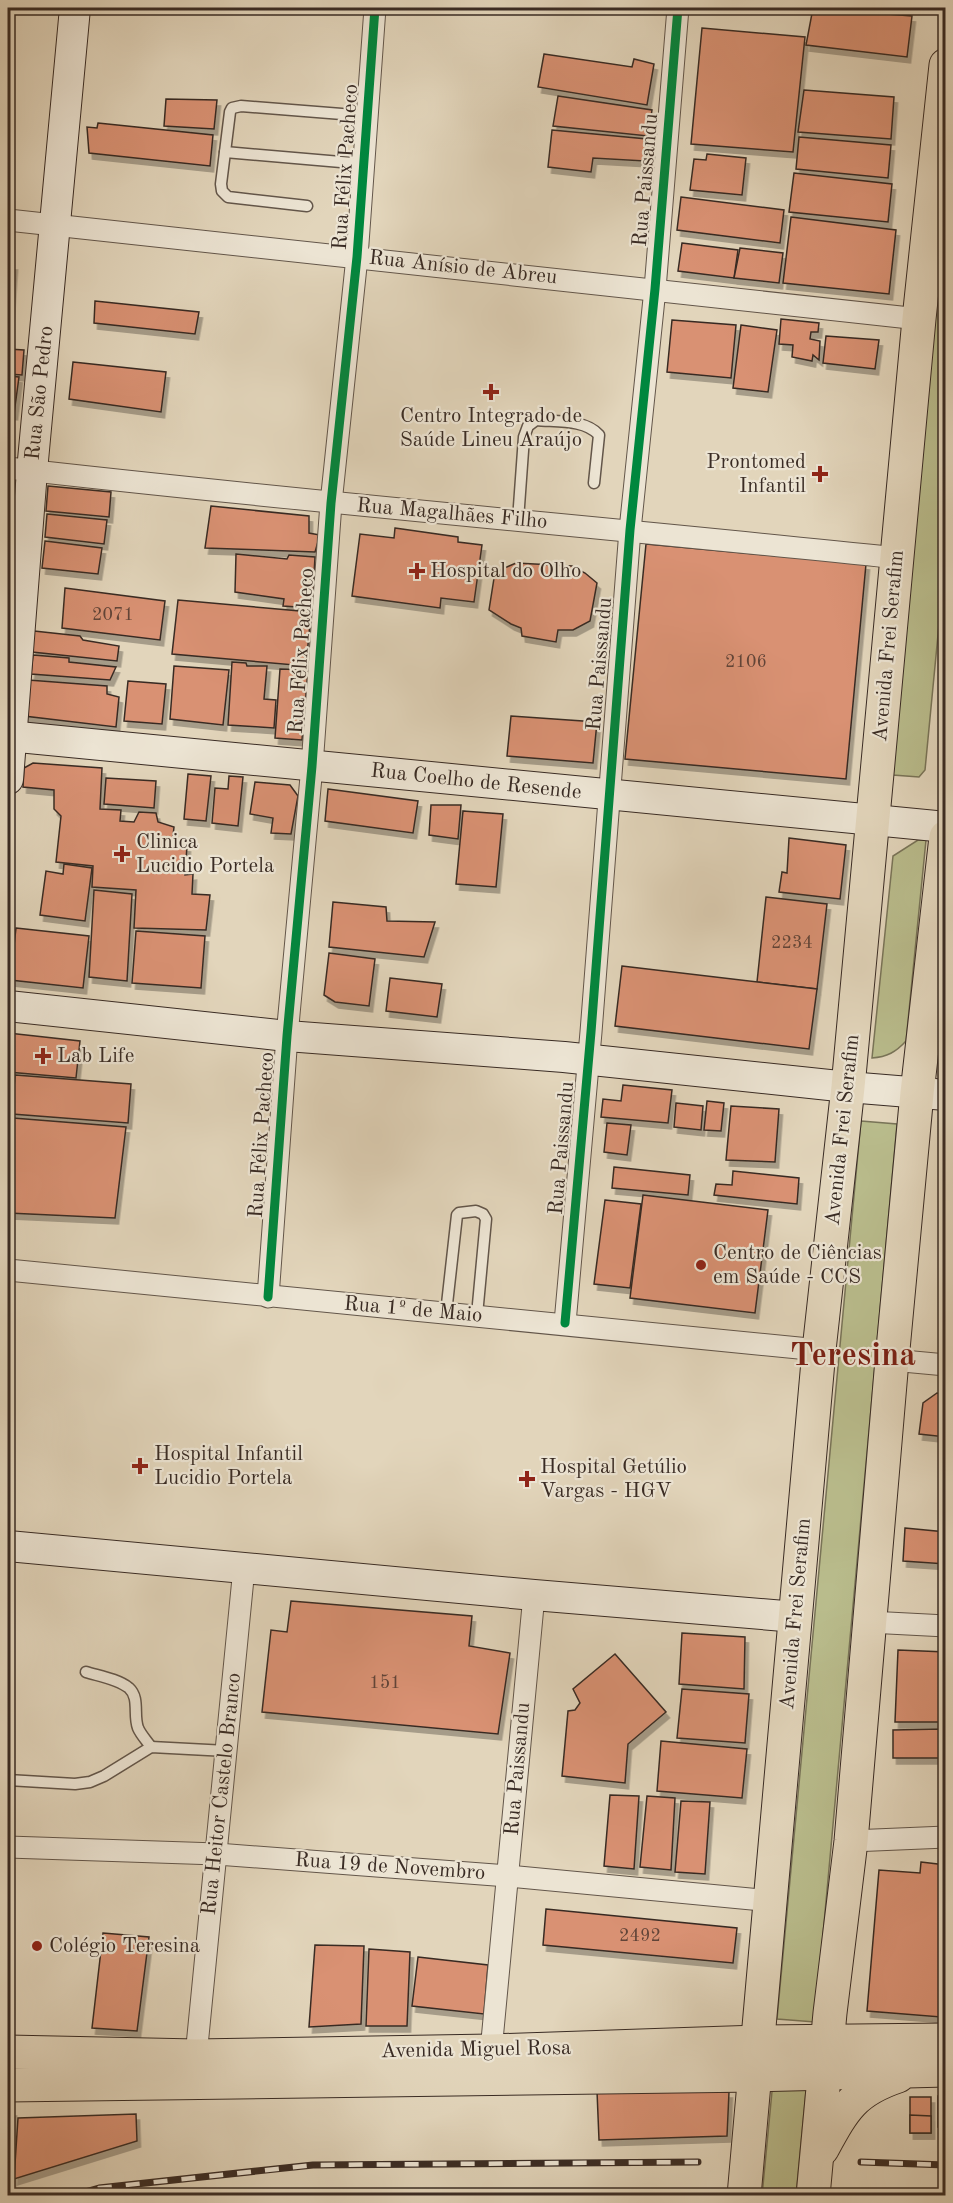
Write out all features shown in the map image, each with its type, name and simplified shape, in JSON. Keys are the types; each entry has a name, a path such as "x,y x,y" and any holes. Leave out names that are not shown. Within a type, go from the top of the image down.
{"main road":[{"name":"Rua São Pedro","path":"8,779 20,469 57,224 75,8"},
{"name":"Avenida Frei Serafim","path":"744,2196 772,1901 819,1350 848,1087 919,319 945,65"},
{"name":"Rua Coelho de Resende","path":"9,737 945,827"},
{"path":"813,2196 827,2041 851,1840 891,1360 931,1094 945,837"},
{"path":"8,1006 287,1036 588,1060 931,1094"},
{"path":"8,1546 796,1617"},
{"name":"Avenida Miguel Rosa","path":"8,2052 196,2056 491,2051 758,2042 945,2040"},
{"path":"817,2159 841,2116 856,2097 884,2080 913,2070"},
{"name":"Avenida Miguel Rosa","path":"8,2085 824,2074 945,2070"}],"street":[{"name":"Rua Félix Pacheco","path":"268,1296 287,1036 312,766 331,503 357,257 375,8"},
{"name":"Rua Paissandu","path":"565,1323 630,530 654,289 678,8"},
{"name":"Rua Anísio de Abreu","path":"8,220 919,319"},
{"name":"Rua Magalhães Filho","path":"20,469 331,503 630,530 897,558"},
{"name":"Rua 1º de Maio","path":"8,1270 565,1323 819,1350"},
{"path":"891,1360 945,1365"},
{"name":"Rua Heitor Castelo Branco","path":"196,2056 244,1568"},
{"name":"Rua Paissandu","path":"491,2051 534,1595"},
{"path":"869,1622 945,1626"},
{"path":"851,1840 945,1837"},
{"name":"Rua 19 de Novembro","path":"8,1847 217,1854 508,1876 772,1901"}],"lane":[{"path":"307,206 228,197 222,191 221,184 232,108 241,106 367,116"},
{"path":"225,152 364,164"},
{"path":"518,520 524,437 528,426 536,420 583,424 593,428 599,435 594,483"},
{"path":"446,1313 457,1215 476,1211 483,1214 486,1219 477,1316"},
{"path":"86,1672 121,1683 130,1689 135,1696 139,1730 152,1748"},
{"path":"8,1780 75,1784 90,1782 152,1748 227,1751"}],"green space":[{"path":"945,174 945,562 925,770 919,777 893,775"},
{"path":"918,840 926,840 906,1041 891,1053 872,1058 893,856"},
{"path":"861,1121 897,1124 815,2022 777,2019"},
{"path":"807,2080 796,2195 762,2196 773,2081"}],"building":[{"path":"813,8 912,16 907,57 806,45"},
{"path":"702,28 805,37 793,152 691,144"},
{"path":"544,54 632,67 634,59 654,64 647,105 538,87"},
{"path":"804,90 894,97 891,139 798,132"},
{"path":"558,96 652,110 648,136 553,126"},
{"path":"166,99 217,100 214,129 164,126"},
{"path":"98,123 213,135 210,166 89,153 87,127 97,128"},
{"path":"552,130 647,139 645,161 593,158 591,172 548,167"},
{"path":"799,137 891,145 888,178 796,169"},
{"path":"707,154 746,158 742,195 690,190 694,159 706,160"},
{"path":"794,173 892,184 888,222 789,212"},
{"path":"681,197 784,210 780,243 677,230"},
{"path":"791,217 896,230 889,294 783,283"},
{"path":"682,243 738,250 734,278 678,271"},
{"path":"740,248 783,253 779,283 734,278"},
{"path":"8,264 14,264 10,319 8,318"},
{"path":"95,301 199,312 195,334 94,323"},
{"path":"781,319 819,323 818,332 811,332 810,339 820,341 819,360 813,355 812,361 792,357 793,345 779,344"},
{"path":"672,320 736,325 731,378 667,372"},
{"path":"741,325 777,330 768,392 733,388"},
{"path":"826,336 879,340 875,369 823,363"},
{"path":"8,349 24,350 22,375 8,374"},
{"path":"73,362 166,372 161,412 69,399"},
{"path":"8,376 19,377 14,414 8,413"},
{"path":"48,486 111,492 109,517 46,511"},
{"path":"211,506 309,516 309,533 320,535 315,552 205,548"},
{"path":"47,514 107,520 104,544 45,537"},
{"path":"8,523 16,524 13,550 8,550"},
{"name":"Hospital do Olho","path":"395,528 458,537 458,542 482,545 474,602 441,598 440,608 352,596 360,534 394,538"},
{"path":"45,541 102,548 98,574 42,568"},
{"path":"646,544 866,564 846,779 625,759"},
{"path":"236,554 287,559 289,555 315,557 312,608 283,606 284,599 235,592"},
{"path":"516,563 572,566 585,573 597,583 590,621 573,630 558,630 556,642 522,636 521,628 489,610 495,572"},
{"path":"65,588 165,601 160,640 62,628"},
{"path":"178,600 311,612 306,666 172,654"},
{"path":"34,631 80,636 83,640 119,646 117,661 32,652"},
{"path":"33,655 69,658 69,662 116,667 110,680 31,674"},
{"path":"232,662 246,663 247,666 267,666 264,699 276,700 274,728 228,725"},
{"path":"174,666 229,670 223,725 170,719"},
{"path":"280,669 308,670 302,740 275,738"},
{"path":"28,680 107,686 107,694 119,697 116,727 24,716"},
{"path":"128,681 166,684 162,724 124,721"},
{"path":"511,716 597,722 593,763 507,756"},
{"name":"Clinica Lucidio Portela","path":"33,763 102,768 100,809 121,810 120,821 134,822 139,812 156,813 158,822 174,827 172,845 187,846 185,875 193,874 192,894 210,895 206,930 134,928 136,890 92,887 93,866 56,862 61,816 54,809 54,790 23,787 24,768"},
{"path":"188,774 211,776 206,821 184,819"},
{"path":"229,776 243,777 238,826 212,823 215,788 228,789"},
{"path":"106,778 156,781 154,808 104,804"},
{"path":"255,782 290,785 298,796 291,834 271,833 273,818 250,814"},
{"path":"328,789 418,801 413,833 325,821"},
{"path":"431,805 461,805 458,839 429,835"},
{"path":"463,811 503,814 496,887 456,884"},
{"path":"789,838 846,845 840,899 779,892 782,872 787,873"},
{"path":"64,864 92,868 85,921 40,915 46,871 63,874"},
{"path":"94,890 132,894 127,981 89,977"},
{"path":"766,897 827,904 817,989 757,982"},
{"path":"333,902 386,907 387,921 435,922 424,957 329,947"},
{"path":"16,928 89,936 83,988 10,980"},
{"path":"136,931 205,936 201,988 132,983"},
{"path":"329,953 375,959 369,1006 335,1002 324,995"},
{"path":"622,966 817,989 809,1049 615,1026"},
{"path":"390,978 442,984 437,1017 386,1011"},
{"name":"Lab Life","path":"8,1033 80,1041 76,1078 8,1072"},
{"path":"15,1075 131,1084 128,1123 12,1114"},
{"path":"623,1085 672,1090 668,1123 601,1117 603,1099 621,1101"},
{"path":"707,1101 724,1103 721,1131 704,1130"},
{"path":"676,1103 703,1106 701,1130 674,1127"},
{"path":"731,1106 779,1109 775,1162 726,1160"},
{"path":"13,1118 126,1127 115,1218 8,1213 8,1170"},
{"path":"607,1123 631,1125 627,1155 604,1152"},
{"path":"614,1167 690,1175 688,1195 612,1188"},
{"path":"733,1171 799,1178 797,1204 714,1195 716,1184 732,1185"},
{"name":"Centro de Ciências em Saúde - CCS","path":"643,1195 768,1210 755,1313 630,1298"},
{"path":"605,1200 641,1204 630,1288 594,1284"},
{"path":"937,1393 946,1394 946,1437 919,1434 923,1403"},
{"path":"905,1528 946,1532 946,1564 903,1561"},
{"path":"291,1601 472,1616 469,1646 510,1653 498,1734 262,1712 271,1630 287,1632"},
{"path":"682,1633 745,1637 744,1689 679,1684"},
{"path":"898,1650 946,1652 946,1722 895,1722"},
{"path":"615,1654 666,1712 628,1744 625,1783 562,1776 568,1711 575,1710 580,1703 573,1689"},
{"path":"682,1689 749,1694 745,1743 677,1738"},
{"path":"942,1729 943,1758 893,1758 893,1730"},
{"path":"661,1741 747,1749 742,1798 657,1791"},
{"path":"610,1795 639,1796 634,1869 604,1866"},
{"path":"647,1796 675,1798 671,1870 640,1867"},
{"path":"681,1801 710,1802 705,1874 675,1872"},
{"path":"921,1862 946,1865 946,1976 941,2017 867,2011 879,1870 920,1873"},
{"path":"546,1909 737,1928 733,1963 543,1945"},
{"path":"103,1933 149,1937 137,2031 92,2028"},
{"path":"315,1945 364,1946 361,2024 309,2027"},
{"path":"369,1949 410,1952 407,2026 366,2026"},
{"path":"418,1957 488,1965 484,2014 412,2006"},
{"path":"597,2091 729,2092 727,2136 599,2140"},
{"path":"938,2096 946,2096 946,2127 938,2127"},
{"path":"910,2097 931,2097 931,2133 910,2133"},
{"path":"13,2110 12,2187 8,2187 8,2111"},
{"path":"136,2114 137,2141 14,2179 18,2118"},
{"path":"910,2115 931,2116 931,2133 910,2133"}],"railway":[{"path":"71,2196 99,2188 313,2165 698,2162"},
{"path":"861,2162 946,2165"}],"cycle path":[{"path":"268,1297 287,1036 312,766 331,503 357,257 375,8"},
{"path":"565,1323 591,1032 630,530 655,289 678,8"}],"place":[{"name":"Centro Integrado de Saúde Lineu Araújo","path":"491,392"},
{"name":"Prontomed Infantil","path":"820,474"},
{"name":"Hospital do Olho","path":"417,571"},
{"name":"Clinica Lucidio Portela","path":"122,854"},
{"name":"Lab Life","path":"43,1056"},
{"name":"Centro de Ciências em Saúde - CCS","path":"701,1265"},
{"name":"Hospital Infantil Lucidio Portela","path":"140,1466"},
{"name":"Hospital Getúlio Vargas - HGV","path":"527,1479"},
{"name":"Colégio Teresina","path":"37,1946"}],"district":[{"name":"Teresina","path":"853,1356"}]}
